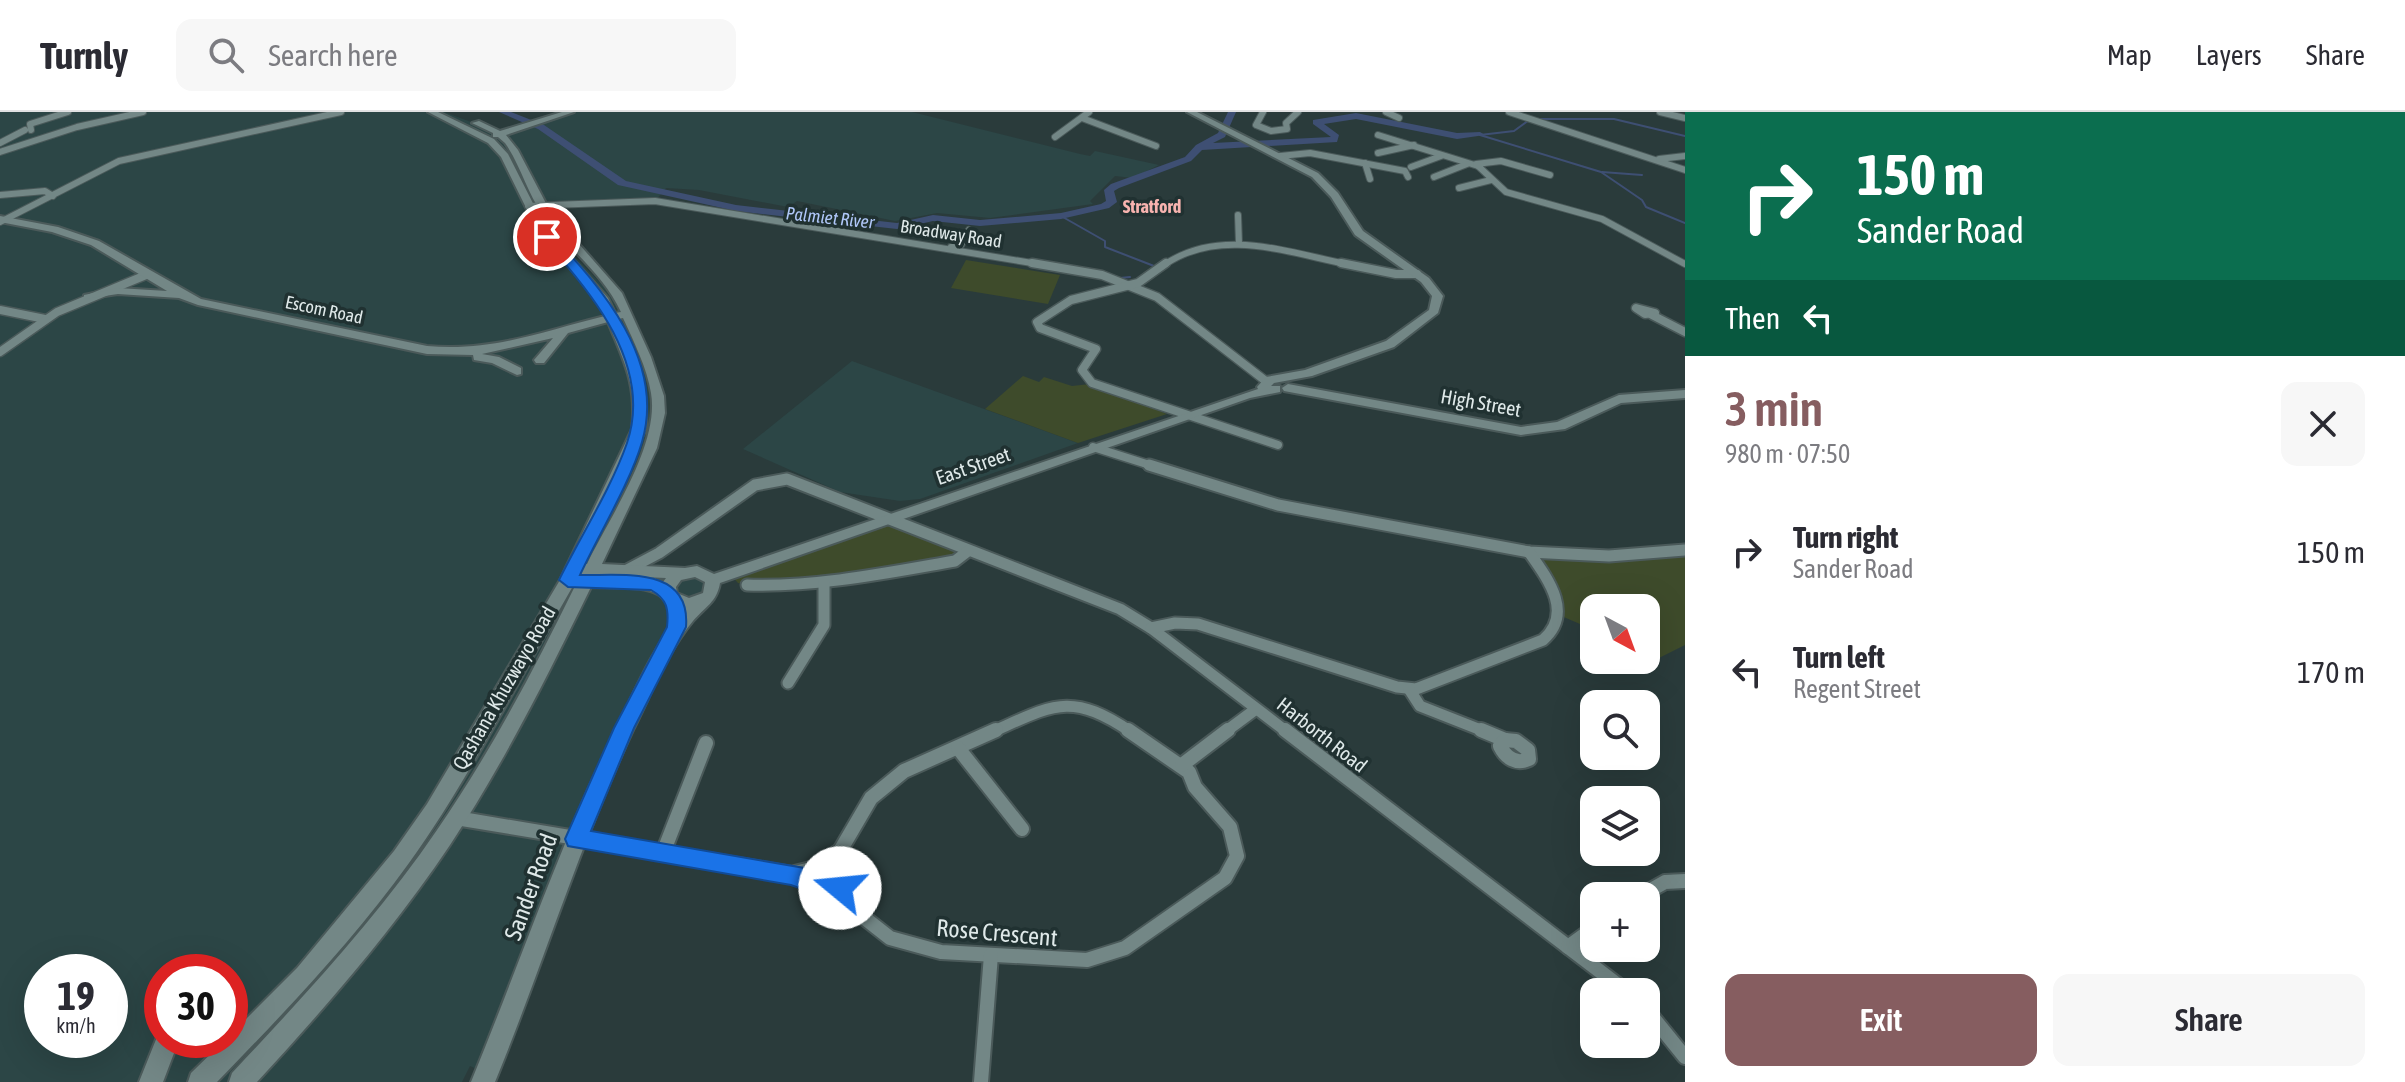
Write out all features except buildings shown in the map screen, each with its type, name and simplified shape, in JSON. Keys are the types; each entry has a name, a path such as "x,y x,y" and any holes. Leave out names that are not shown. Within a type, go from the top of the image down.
{"main road":[{"path":"424,112 437,113"},
{"path":"1191,112 1322,180 1359,233 1417,274 1437,293 1439,300 1434,311 1381,349 1282,383"},
{"name":"Qashana Khuzwayo Road","path":"437,113 484,125 511,141 542,205 581,255 613,286 620,316"},
{"name":"Qashana Khuzwayo Road","path":"241,1082 387,913 456,818 516,718 580,575 656,426 656,385 620,316 542,230 505,156 486,137 437,113"},
{"path":"486,137 563,113"},
{"path":"484,125 524,127"},
{"path":"511,141 524,127"},
{"name":"Escom Road","path":"1,221 88,241 181,296 451,354 492,351 620,316"},
{"path":"111,288 124,271 126,262"},
{"path":"88,297 118,291 181,296"},
{"path":"540,360 564,333"},
{"path":"451,354 495,360 517,371"},
{"name":"High Street","path":"1282,383 1521,431 1560,426 1619,399 1685,394"},
{"name":"East Street","path":"713,580 1282,383"},
{"path":"627,570 697,571 713,580 713,591 704,600 689,604 654,584 580,575 627,570"},
{"path":"677,627 671,581 682,573"},
{"name":"Qashana Khuzwayo Road","path":"200,1082 305,976 401,858 580,575"},
{"name":"Sander Road","path":"483,1082 576,839 624,728 677,627 704,600"},
{"path":"151,1082 160,1058"}],"street":[{"path":"0,143 28,130 30,124 68,112"},
{"path":"0,152 69,130 143,112"},
{"path":"1,221 107,166 136,156 341,112"},
{"path":"1055,137 1089,112"},
{"path":"1263,112 1256,125 1271,131 1287,129 1286,123 1295,114"},
{"path":"1386,112 1399,118"},
{"path":"1509,112 1685,170"},
{"path":"1660,112 1685,118"},
{"path":"1281,113 1295,114"},
{"path":"1082,118 1156,146"},
{"path":"1378,135 1478,166 1506,192 1602,219 1685,264"},
{"path":"1375,165 1382,157 1417,146"},
{"path":"1280,156 1310,153 1407,171 1408,177"},
{"path":"1411,167 1441,156"},
{"path":"1654,160 1685,156"},
{"path":"1478,166 1481,161 1501,161 1550,175"},
{"path":"1365,163 1370,179"},
{"path":"1434,177 1467,164"},
{"path":"1386,167 1389,178"},
{"path":"1459,188 1491,180"},
{"path":"0,195 68,187"},
{"path":"45,191 53,196"},
{"name":"Broadway Road","path":"528,206 655,201 1087,272 1131,285 1165,303 1247,368 1282,383"},
{"path":"1238,215 1239,244"},
{"path":"941,248 961,245 969,230"},
{"path":"1278,445 1092,383 1082,370 1097,352 1096,349 1040,328 1037,322 1065,302 1131,285 1186,250 1217,243 1239,244 1387,273 1417,274"},
{"path":"0,352 45,319 88,297 146,275"},
{"path":"0,310 45,319"},
{"path":"1652,315 1685,332"},
{"path":"1093,447 1278,505 1529,552 1609,556 1685,550"},
{"name":"Harborth Road","path":"627,570 659,553 755,485 772,479 800,482 1120,609 1151,628 1609,978"},
{"path":"747,585 785,587 824,583 955,561 968,551"},
{"path":"1151,628 1175,623 1198,624 1409,689 1422,688 1521,649 1554,631 1559,611 1555,592 1529,552"},
{"path":"788,683 803,663 811,637 826,621 824,583"},
{"path":"1409,689 1413,700 1420,706 1505,740"},
{"name":"Rose Crescent","path":"840,851 857,817 881,787 904,771 1049,707 1073,704 1105,715 1149,747 1182,765 1236,840 1237,856 1225,878 1178,914 1107,956 1071,962 941,952 890,938 862,916 843,892"},
{"path":"1182,765 1256,709"},
{"path":"663,853 706,743"},
{"path":"958,748 1022,829"},
{"path":"456,818 791,874 822,882 843,892"},
{"path":"791,874 811,869 840,851"},
{"path":"840,851 838,879 843,892"},
{"path":"1660,885 1685,881"},
{"path":"1568,947 1580,938"},
{"path":"981,1082 991,955"},
{"path":"1660,1022 1678,1038 1685,1057"}],"shaded area":[{"path":"0,112 444,112 501,133 570,112 912,112 1080,154 1090,156 1095,151 1159,165 1133,178 1115,176 1090,201 1093,204 990,218 937,213 895,221 797,201 788,207 699,190 666,188 655,201 534,206 561,242 606,289 623,315 651,374 656,426 592,568 730,574 715,581 676,628 625,728 488,1074 470,1066 462,1082 0,1082"},
{"path":"852,361 1078,443 920,499 900,501 840,492 743,449"}],"green space":[{"path":"966,260 1060,275 1048,304 951,288"},
{"path":"1023,376 1039,382 1044,377 1072,386 1090,384 1167,414 1078,443 985,409"},
{"path":"886,517 969,551 965,556 823,583 747,585 738,583 730,574"},
{"path":"1685,550 1685,645 1660,658 1660,594 1580,594 1580,624 1559,615 1530,552"}],"waterway":[{"name":"Palmiet River","path":"503,112 541,127 622,183 736,208 897,226 933,218 980,223 1061,216 1105,206 1112,202 1109,190 1115,186 1188,159 1199,147 1334,140 1336,137 1316,122 1356,116 1457,136 1480,135"},
{"name":"Palmiet River","path":"1201,146 1222,135 1232,112"},
{"name":"Palmiet River","path":"1539,119 1614,119 1685,136"},
{"path":"1529,120 1514,131 1480,135 1601,172 1642,200 1646,207 1685,223"},
{"path":"1602,172 1642,175"},
{"path":"1061,216 1105,241 1105,247 1154,266"},
{"path":"1120,278 1130,277"}],"district":[{"name":"Stratford","path":"1152,207"}],"route":[{"path":"547,237 594,287 609,309 637,377 641,407 637,438 568,580 654,584 668,591 678,610 677,627 624,728 576,839 791,874 822,882 843,892 840,888"}]}
